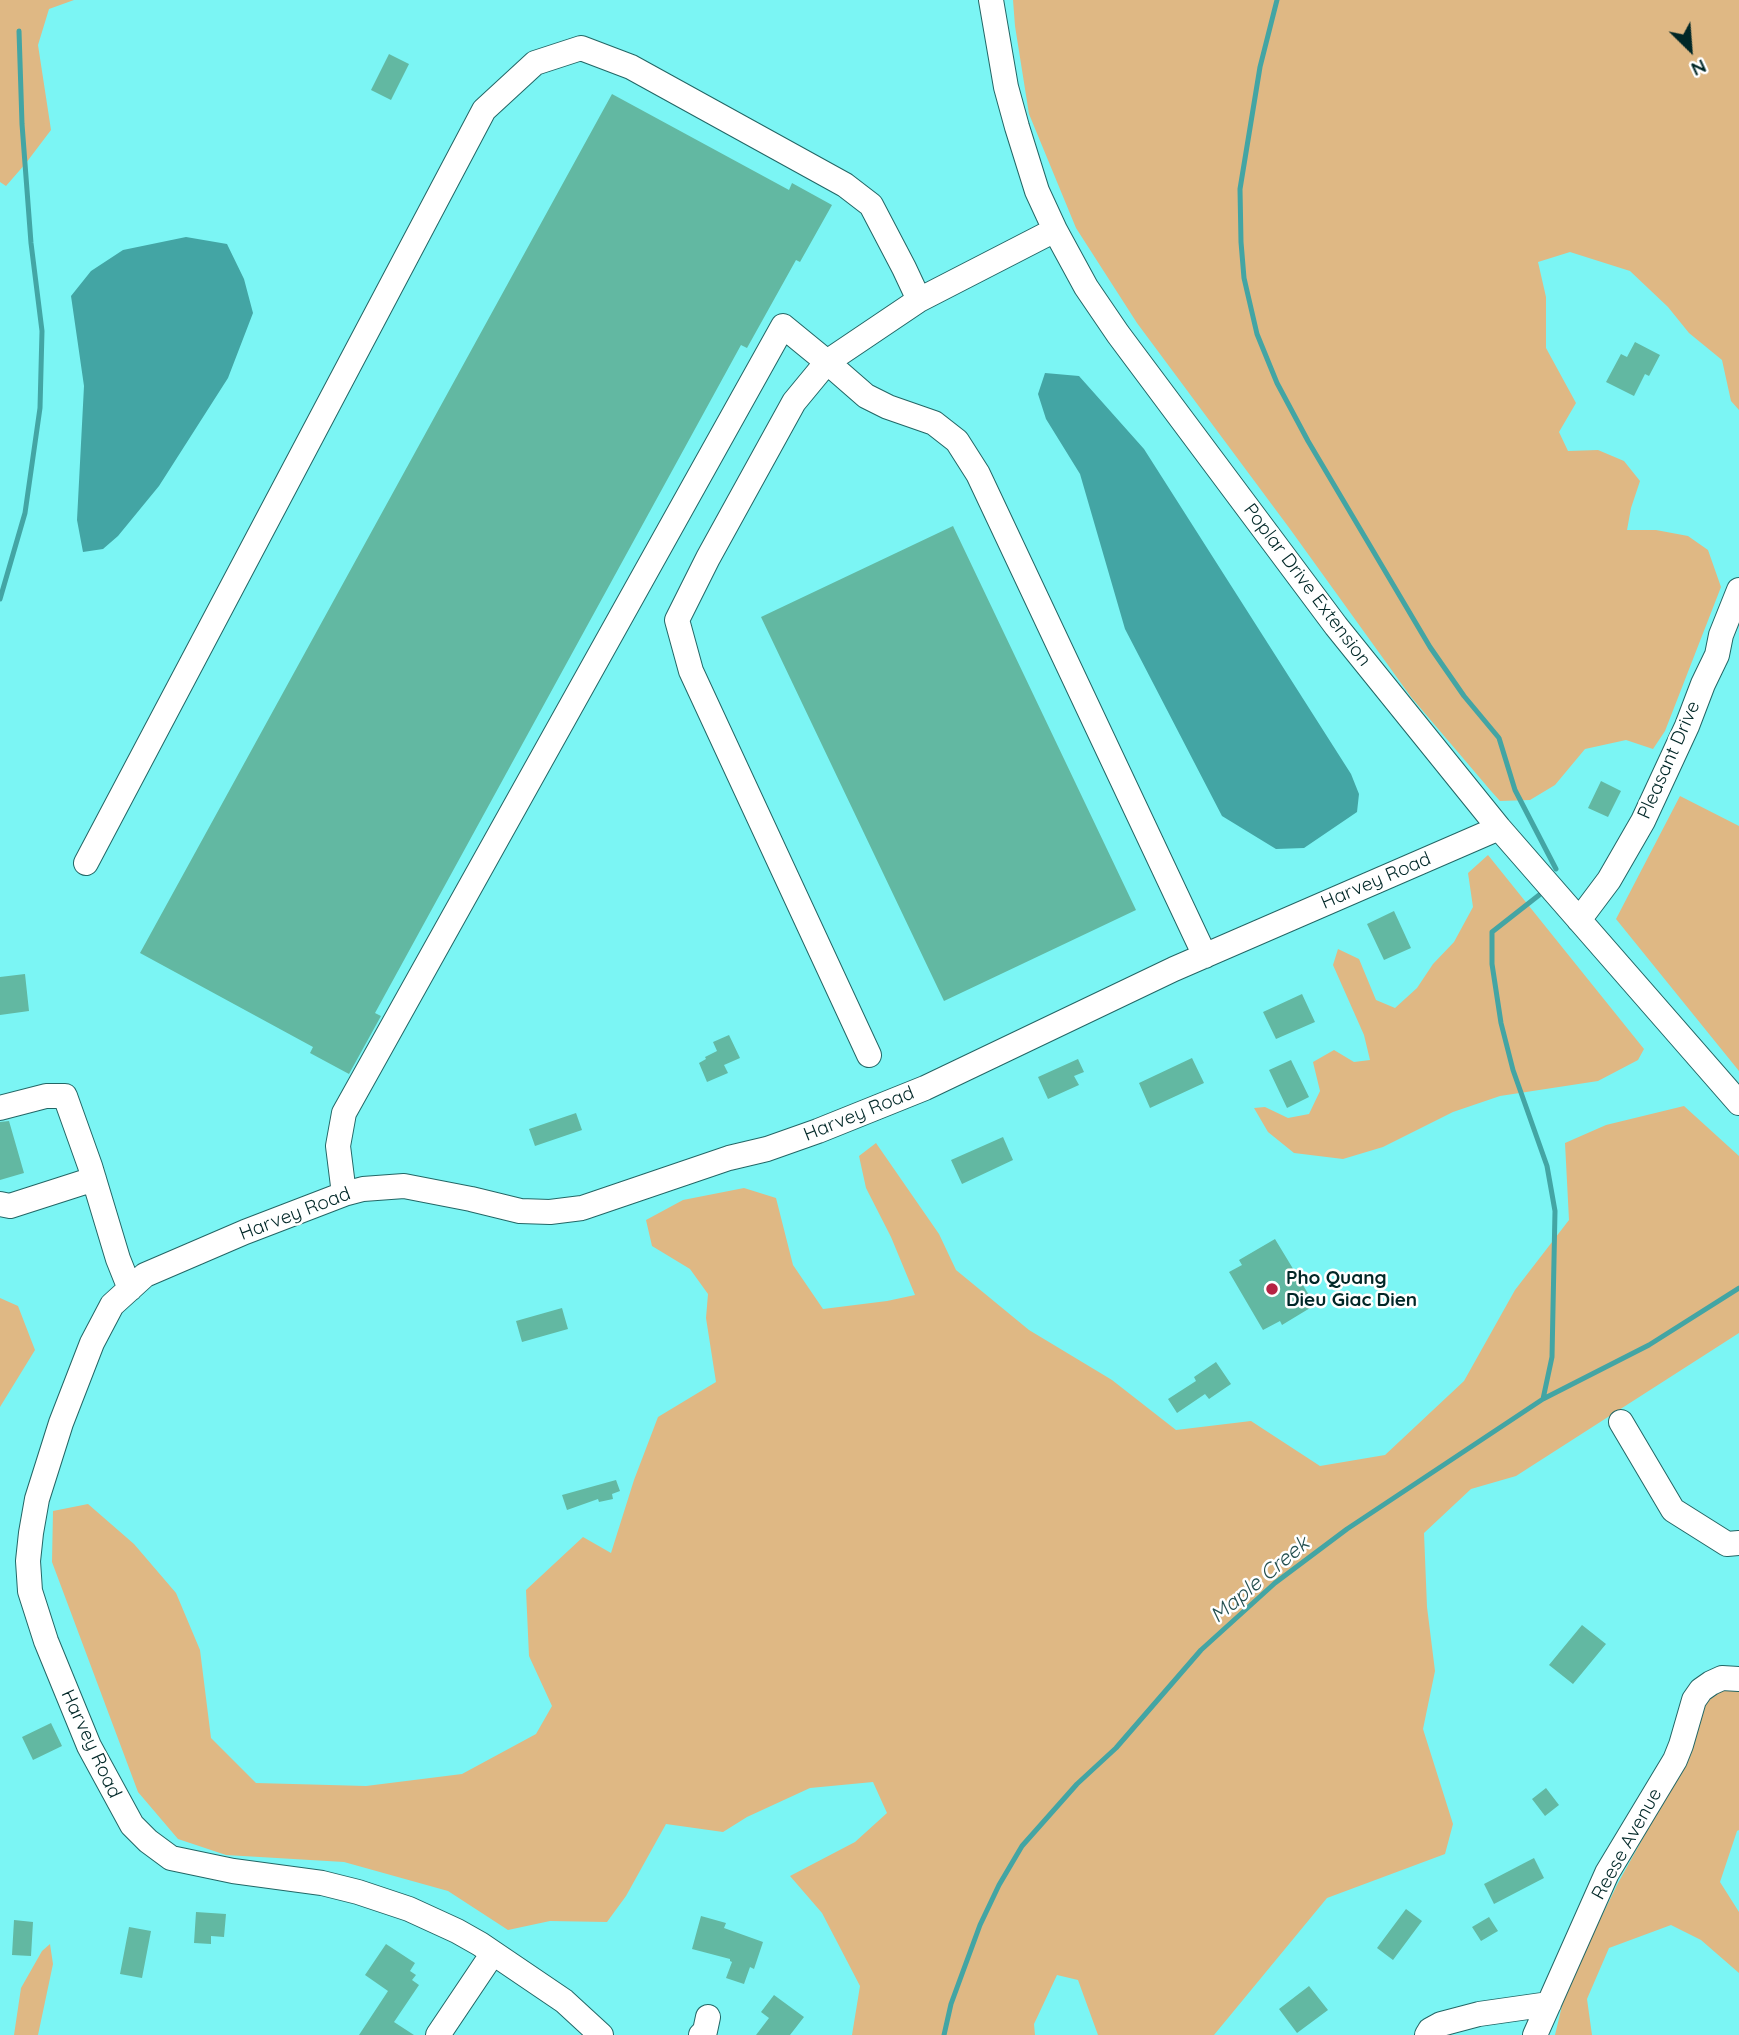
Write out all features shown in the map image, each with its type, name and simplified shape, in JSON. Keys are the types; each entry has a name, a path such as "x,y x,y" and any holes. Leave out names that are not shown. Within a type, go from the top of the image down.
{"street":[{"name":"Poplar Drive Extension","path":"991,0 1006,87 1037,191 1086,286 1126,345 1336,626 1499,828 1739,1103"},
{"path":"86,863 484,110 535,63 581,48 631,67 845,185 871,205 919,300"},
{"path":"869,1055 691,671 677,620 794,402 827,362 919,300 1055,230"},
{"path":"344,1194 338,1146 344,1114 783,326 866,396 888,407 934,423 957,441 978,474 1205,956"},
{"name":"Pleasant Drive","path":"1579,920 1616,870 1643,821 1687,726 1703,684 1717,655 1730,638 1739,590"},
{"name":"Harvey Road","path":"601,2035 564,2001 457,1931 358,1892 322,1883 233,1871 171,1858 132,1825 89,1746 46,1641 30,1591 28,1561 37,1499 61,1423 92,1343 112,1305 145,1275 245,1232 363,1189 404,1186 520,1211 550,1212 582,1208 729,1158 767,1149 925,1088 1205,956 1499,828"},
{"path":"0,1108 46,1096 65,1096 130,1289"},
{"path":"0,1204 10,1206 94,1179"},
{"path":"1621,1422 1673,1510 1727,1544 1739,1543"},
{"name":"Reese Avenue","path":"1535,2035 1607,1873 1675,1760 1694,1700 1701,1690 1711,1683 1722,1678 1739,1679"},
{"path":"438,2035 493,1953"},
{"path":"1427,2035 1441,2024 1479,2014 1549,2004"}],"shaded area":[{"path":"0,0 74,0 49,9 38,45 51,130 6,186 0,182"},
{"path":"1013,0 1739,0 1739,410 1731,401 1722,360 1689,333 1668,307 1630,271 1570,252 1538,262 1546,297 1546,348 1576,403 1559,432 1568,451 1598,450 1624,461 1640,481 1627,530 1656,530 1688,536 1708,550 1721,587 1665,731 1653,749 1626,740 1585,749 1555,785 1530,800 1500,801 1491,791 1411,697 1137,323 1076,228 1029,114"},
{"path":"1680,796 1739,826 1739,1071 1616,919"},
{"path":"1488,855 1644,1049 1638,1060 1598,1081 1500,1096 1453,1112 1383,1147 1343,1159 1294,1153 1268,1132 1254,1108 1265,1107 1288,1118 1309,1114 1320,1091 1313,1062 1334,1050 1354,1062 1370,1060 1364,1035 1333,965 1338,949 1359,959 1376,1000 1395,1008 1417,988 1433,964 1454,942 1473,907 1468,873"},
{"path":"1684,1106 1739,1156 1739,1333 1516,1476 1471,1489 1424,1533 1427,1607 1435,1671 1423,1729 1453,1824 1445,1854 1327,1898 1214,2035 1098,2035 1078,1980 1057,1975 1034,2024 1035,2035 852,2035 860,1986 822,1913 790,1876 855,1842 887,1813 873,1782 810,1788 747,1817 723,1832 666,1824 626,1896 607,1922 550,1921 508,1930 448,1891 344,1862 226,1855 178,1839 138,1792 52,1562 53,1511 88,1504 134,1544 176,1593 200,1650 211,1738 256,1783 366,1786 462,1774 536,1734 552,1706 529,1656 526,1590 583,1537 611,1553 634,1480 658,1417 716,1382 706,1318 708,1294 690,1269 652,1246 646,1220 683,1200 744,1188 776,1198 793,1265 823,1309 915,1295 891,1237 866,1188 859,1156 876,1143 939,1234 956,1270 1029,1330 1112,1380 1176,1430 1251,1421 1320,1466 1385,1455 1464,1381 1515,1290 1569,1220 1565,1143 1606,1125"},
{"path":"0,1298 18,1306 35,1350 0,1407"},
{"path":"1739,1689 1739,1830 1720,1882 1739,1912 1739,1973 1701,1940 1671,1925 1609,1948 1587,1999 1592,2035 1555,2035 1566,1989 1618,1883 1663,1802 1695,1720 1714,1691"},
{"path":"50,1944 53,1964 38,2035 14,2035 21,1988 42,1951"}],"water":[{"path":"186,237 227,244 244,279 253,313 228,378 159,486 118,536 103,549 83,552 77,520 84,386 71,296 91,271 123,250"},
{"path":"1045,373 1079,376 1144,449 1351,774 1359,794 1357,812 1304,848 1276,849 1222,816 1125,629 1080,474 1046,419 1038,394"}],"building":[{"path":"389,54 409,64 391,100 371,90"},
{"path":"612,94 789,190 792,183 832,205 800,262 796,260 747,348 741,345 375,1013 381,1016 349,1074 310,1053 313,1047 140,953"},
{"path":"1635,342 1660,355 1649,376 1645,374 1634,396 1606,382 1621,354 1627,357"},
{"path":"953,526 1136,910 944,1001 761,617"},
{"path":"1601,781 1621,791 1608,817 1588,808"},
{"path":"1394,911 1411,948 1384,960 1367,924"},
{"path":"25,974 29,1011 0,1015 0,977"},
{"path":"1302,994 1315,1022 1276,1039 1263,1012"},
{"path":"729,1035 740,1058 724,1065 728,1073 707,1082 699,1063 717,1051 713,1042"},
{"path":"1192,1058 1204,1083 1150,1108 1139,1083"},
{"path":"1078,1059 1084,1072 1074,1076 1079,1085 1048,1099 1038,1077"},
{"path":"1291,1060 1309,1097 1287,1108 1269,1070"},
{"path":"576,1113 582,1130 535,1146 529,1129"},
{"path":"9,1121 24,1173 0,1180 0,1122"},
{"path":"1003,1137 1013,1160 962,1184 951,1160"},
{"name":"Pho Quang Dieu Giac Dien","path":"1275,1239 1315,1305 1282,1325 1280,1321 1263,1330 1229,1272 1242,1265 1239,1260"},
{"path":"562,1308 568,1329 522,1342 516,1321"},
{"path":"1216,1362 1231,1384 1209,1399 1205,1394 1177,1413 1168,1399 1196,1381 1194,1377"},
{"path":"616,1480 620,1491 612,1494 613,1499 599,1502 598,1499 567,1510 562,1495"},
{"path":"1582,1625 1606,1644 1573,1684 1549,1665"},
{"path":"51,1723 62,1746 33,1760 22,1737"},
{"path":"1546,1788 1559,1805 1545,1816 1532,1799"},
{"path":"1534,1858 1544,1878 1494,1904 1484,1884"},
{"path":"1406,1909 1422,1921 1393,1960 1377,1948"},
{"path":"196,1912 226,1914 224,1937 211,1936 211,1944 194,1943"},
{"path":"701,1916 726,1923 724,1928 763,1942 754,1969 750,1967 744,1984 726,1978 732,1962 730,1959 692,1949"},
{"path":"1489,1917 1498,1931 1481,1941 1472,1927"},
{"path":"14,1920 33,1922 31,1956 12,1955"},
{"path":"129,1927 151,1931 142,1978 120,1974"},
{"path":"386,1944 415,1963 410,1971 416,1975 412,1980 419,1985 394,2022 414,2035 359,2035 388,1991 365,1975"},
{"path":"1309,1986 1328,2010 1297,2033 1279,2009"},
{"path":"774,1995 804,2017 790,2035 756,2035 769,2018 761,2012"}],"waterway":[{"path":"1277,0 1260,67 1240,189 1244,278 1257,334 1277,383 1308,441 1430,647 1464,696 1499,738 1515,790 1556,869"},
{"path":"0,599 25,513 40,408 42,331 31,243 22,124 19,31"},
{"path":"1543,892 1492,932 1492,964 1501,1023 1513,1070 1547,1166 1555,1211 1552,1357 1543,1399"},
{"name":"Maple Creek","path":"944,2035 951,2004 980,1925 1022,1846 1077,1784 1116,1748 1201,1650 1275,1583 1347,1529 1543,1399 1649,1345 1739,1288"}],"place":[{"name":"Pho Quang Dieu Giac Dien","path":"1272,1289"}]}
